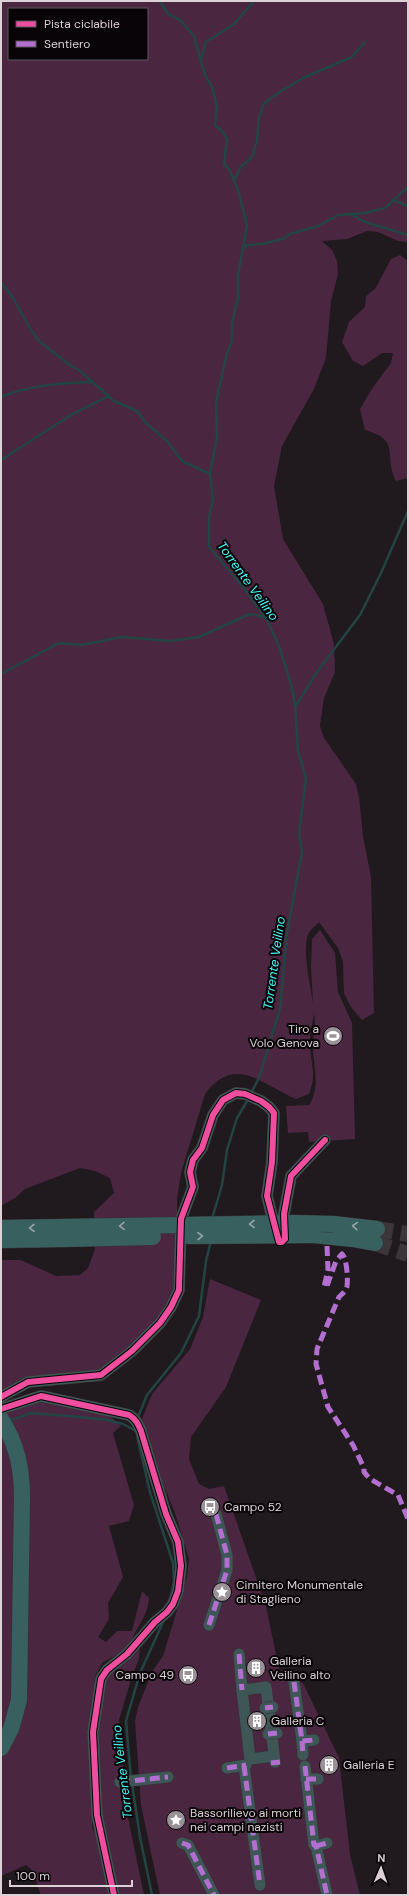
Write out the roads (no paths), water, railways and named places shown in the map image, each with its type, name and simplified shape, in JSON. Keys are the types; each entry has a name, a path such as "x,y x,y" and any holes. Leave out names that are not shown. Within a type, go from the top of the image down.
{"highway":[{"path":"1,1228 63,1233 293,1234 333,1231 376,1236"},
{"path":"1,1240 63,1233"},
{"path":"1,1419 13,1441 21,1467 21,1682 19,1700 14,1720 1,1748"}],"street":[{"path":"1,1397 28,1382 101,1375 132,1351 160,1323 171,1307 178,1290 181,1220 193,1191 190,1172 194,1160 202,1148 213,1115 220,1104 231,1094 245,1094 264,1103 271,1109 274,1118 272,1162 267,1196 278,1240 280,1242 285,1239 284,1214 291,1176 325,1140"},
{"path":"1,1409 41,1396 133,1417 141,1431 166,1514 178,1542 181,1579 173,1604 127,1654 107,1670 101,1679 93,1732 97,1815 114,1895"},
{"path":"209,1625 227,1570 227,1560 216,1514 211,1509"},
{"path":"239,1654 242,1690 250,1759 273,1761 266,1687 242,1690"},
{"path":"294,1682 314,1845 321,1845 327,1895"},
{"path":"302,1741 314,1740"},
{"path":"227,1768 246,1766 260,1885"},
{"path":"120,1782 168,1777"},
{"path":"306,1779 318,1779"},
{"path":"182,1843 188,1845 214,1895"}],"waterway":[{"path":"160,1 168,14 180,20 194,36 205,75 212,87 217,107 215,125 222,131 227,139 224,164 229,169 238,190 247,225 238,275 238,298 232,323 232,341 227,353 216,402 217,437 210,474"},
{"path":"201,60 206,42 234,24 254,1"},
{"path":"234,180 241,167 252,157 257,141 259,117 264,104 272,97 303,78 352,57 365,42"},
{"path":"242,250 247,245 262,244 283,239 290,234 318,226 338,215 365,213 385,208 408,187"},
{"path":"393,200 408,206"},
{"path":"352,215 365,222 408,235"},
{"name":"Torrente Veilino","path":"1,282 13,298 39,341 71,366 79,370 114,401 137,411 146,423 167,441 182,461 210,474 213,500 209,517 209,547 244,588 266,618 279,646 291,684 295,704 298,751 306,778 299,833 302,852 287,933 280,1009 259,1078 251,1093"},
{"path":"1,397 35,387 93,382"},
{"path":"1,460 71,415 109,396"},
{"path":"295,707 317,672 360,615 381,573 408,511"},
{"path":"1,674 59,643 81,645 122,637 170,641 199,637 250,614 264,617"},
{"name":"Torrente Veilino","path":"212,1219 222,1185 227,1150 237,1118 249,1098"},
{"name":"Torrente Veilino","path":"138,1417 147,1395 181,1353 199,1316 206,1261 211,1241"},
{"path":"9,1421 31,1413 107,1420 123,1424 136,1431"},
{"name":"Torrente Veilino","path":"137,1436 150,1492 173,1563 174,1581 171,1596"},
{"name":"Torrente Veilino","path":"131,1779 126,1721 140,1673 164,1620"},
{"name":"Torrente Veilino","path":"132,1784 140,1837 152,1895"}],"tunnel":[{"path":"377,1229 408,1234"},
{"path":"375,1243 408,1254"}],"place":[{"name":"Tiro a Volo Genova","path":"333,1036"},
{"name":"Campo 52","path":"210,1507"},
{"name":"Cimitero Monumentale di Staglieno","path":"222,1592"},
{"name":"Galleria Veilino alto","path":"256,1668"},
{"name":"Campo 49","path":"188,1675"},
{"name":"Galleria C","path":"257,1721"},
{"name":"Galleria E","path":"329,1765"},
{"name":"Bassorilievo ai morti nei campi nazisti","path":"176,1820"}]}
